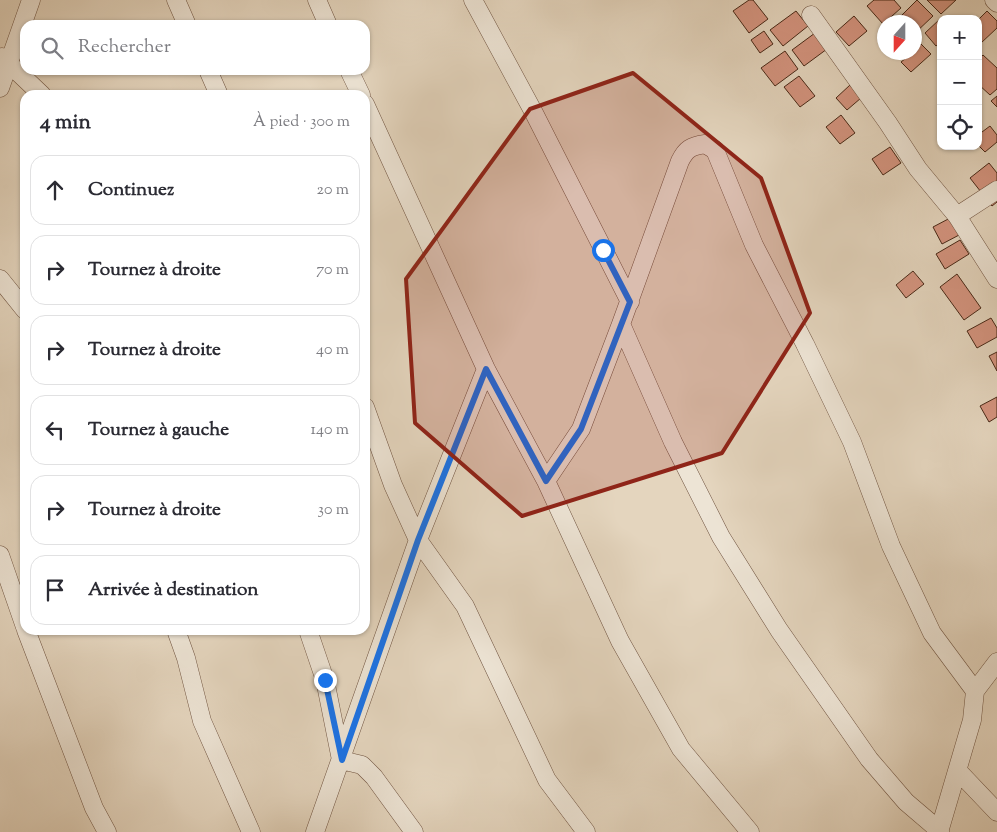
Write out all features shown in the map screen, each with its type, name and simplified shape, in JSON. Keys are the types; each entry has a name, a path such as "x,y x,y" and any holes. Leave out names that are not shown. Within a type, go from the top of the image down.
{"street":[{"path":"22,20 31,0"},
{"path":"176,0 185,20"},
{"path":"317,0 326,20"},
{"path":"474,0 630,302"},
{"path":"994,0 997,3"},
{"path":"811,15 888,123 918,169 957,216 997,279"},
{"path":"0,88 4,59 20,24"},
{"path":"4,59 20,74"},
{"path":"21,75 37,90"},
{"path":"210,75 217,90"},
{"path":"351,75 359,90"},
{"path":"370,115 486,369 546,481 620,641 681,749 750,832"},
{"path":"546,481 581,429 630,302 684,151 692,146 705,144 715,150 754,245 806,344 848,434 891,546 932,633 975,690"},
{"path":"957,216 997,190"},
{"path":"0,278 20,304"},
{"path":"621,324 673,442 731,554 779,630 869,760 906,802 939,832 972,720 975,690 997,662"},
{"path":"315,832 342,760 418,540 486,369"},
{"path":"370,421 393,485 418,540 465,606 547,780 586,832"},
{"path":"0,555 20,612"},
{"path":"28,635 94,808 107,832"},
{"path":"178,635 186,658 202,721 251,832"},
{"path":"310,635 325,680 342,760"},
{"path":"342,760 362,765 374,777 414,832"},
{"path":"958,771 997,812"}],"highlighted area":[{"path":"633,73 761,178 810,313 722,453 522,516 415,423 406,279 530,109"}],"building":[{"path":"749,0 753,0 768,19 749,33 733,11"},
{"path":"874,0 894,0 901,8 893,15 877,15 877,17 867,6"},
{"path":"917,0 933,16 922,26 922,15 902,15"},
{"path":"927,0 956,0 941,14"},
{"path":"796,11 808,26 783,46 770,30"},
{"path":"987,11 997,21 997,28 982,42 982,16"},
{"path":"854,16 867,31 849,46 836,32"},
{"path":"937,22 937,45 936,46 925,33"},
{"path":"764,31 773,44 760,53 751,40"},
{"path":"815,33 827,49 804,66 792,50"},
{"path":"922,45 931,54 911,72 901,62 904,60 922,60"},
{"path":"785,51 798,69 775,86 761,68"},
{"path":"982,56 997,68 997,89 990,95 982,88"},
{"path":"799,76 815,96 800,107 784,87"},
{"path":"850,85 861,98 847,110 836,98"},
{"path":"997,96 997,107 991,101"},
{"path":"841,115 855,133 840,144 826,127"},
{"path":"990,126 997,135 997,142 985,152 982,149 982,132"},
{"path":"890,147 901,163 883,175 872,159"},
{"path":"989,163 997,173 997,202 992,206 970,178"},
{"path":"952,217 961,234 942,244 933,227"},
{"path":"960,240 969,254 945,269 936,254"},
{"path":"913,271 924,284 906,298 896,285"},
{"path":"957,274 981,308 964,320 940,287"},
{"path":"991,318 997,328 997,337 977,348 967,331"},
{"path":"997,352 997,371 989,356"},
{"path":"997,397 997,417 989,422 980,406"}],"route":[{"path":"325,680 342,760 418,540 486,369 546,481 581,429 630,302 603,250"}]}
